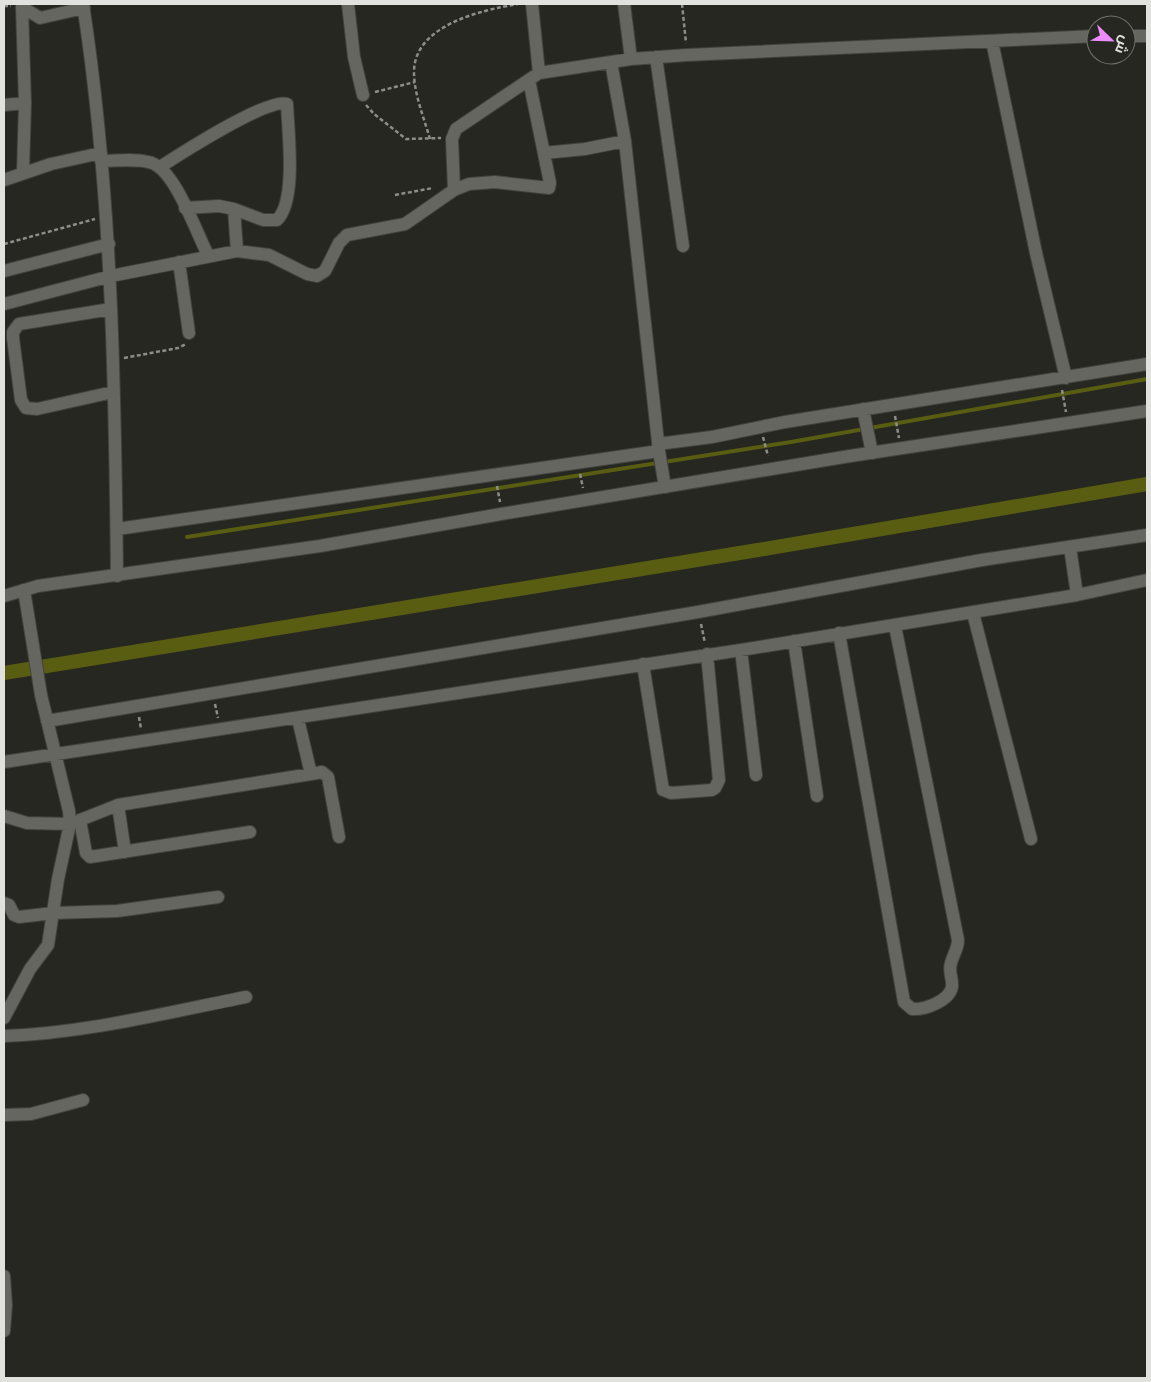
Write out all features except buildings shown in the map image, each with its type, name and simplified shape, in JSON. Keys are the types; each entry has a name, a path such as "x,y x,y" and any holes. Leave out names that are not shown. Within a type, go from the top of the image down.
{"street":[{"path":"348,4 357,72 363,96"},
{"path":"4,304 111,276 237,251 269,256 307,274 317,276 325,271 339,243 348,235 405,224 454,187 495,182 546,188 550,183 534,77 532,4"},
{"path":"624,4 631,59"},
{"path":"23,172 25,103 22,6 40,18 84,6 95,87 111,276 117,576"},
{"path":"454,187 453,136 456,129 534,77 611,62 656,57 1086,36"},
{"path":"992,40 1064,382"},
{"path":"656,57 683,246"},
{"path":"611,62 625,141 658,447 665,487"},
{"path":"160,167 230,125 265,108 286,102 289,162 288,195 284,211 277,220 268,221 234,209 219,206 185,208"},
{"path":"4,105 25,103"},
{"path":"544,153 585,149 625,141"},
{"path":"4,180 23,172 101,157 145,161 160,167 170,179 208,256"},
{"path":"234,209 237,251"},
{"path":"4,270 108,244"},
{"path":"179,262 189,333"},
{"path":"111,309 26,322 16,327 13,338 20,400 26,408 37,409 113,392"},
{"path":"116,529 658,447 785,422 864,414 1064,382 1147,364"},
{"path":"4,596 24,590 320,546 872,453 1147,412"},
{"path":"864,414 872,453"},
{"path":"47,721 698,612 944,566 1147,535"},
{"path":"1070,547 1077,595"},
{"path":"4,762 54,753 298,719 643,664 707,651 742,650 839,633 895,626 1077,595 1147,580"},
{"path":"24,590 41,695 54,753 69,811 86,853 90,857 250,832"},
{"path":"974,613 1031,839"},
{"path":"839,633 904,1002 912,1010 919,1010 936,1003 946,996 951,989 950,966 958,940 895,626"},
{"path":"794,641 817,796"},
{"path":"742,650 756,775"},
{"path":"643,664 663,790 671,793 712,790 719,780 707,651"},
{"path":"298,719 311,774"},
{"path":"4,816 27,823 75,822 118,805 322,772 328,777 339,838"},
{"path":"118,805 125,852"},
{"path":"4,1018 30,969 46,949 50,939 53,913 75,822"},
{"path":"4,903 9,905 14,915 19,918 53,913 117,912 218,897"},
{"path":"4,1036 50,1034 97,1027 246,997"},
{"path":"4,1115 43,1112 83,1100"},
{"path":"4,1276 6,1305 4,1331"}],"path":[{"path":"430,139 415,82 414,69 419,53 438,30 478,12 518,4"},
{"path":"682,4 687,55"},
{"path":"415,82 363,96 368,108 404,137 430,139 453,136"},
{"path":"395,195 454,187"},
{"path":"4,244 106,216"},
{"path":"112,360 183,347 188,343 189,333"},
{"path":"1064,382 1064,401"},
{"path":"895,414 899,435"},
{"path":"763,434 766,448"},
{"path":"497,484 499,502"},
{"path":"701,626 707,651"},
{"path":"215,705 218,723"}],"waterway":[{"path":"187,537 791,442 1147,379"},
{"path":"4,673 758,550 1147,484"}]}
